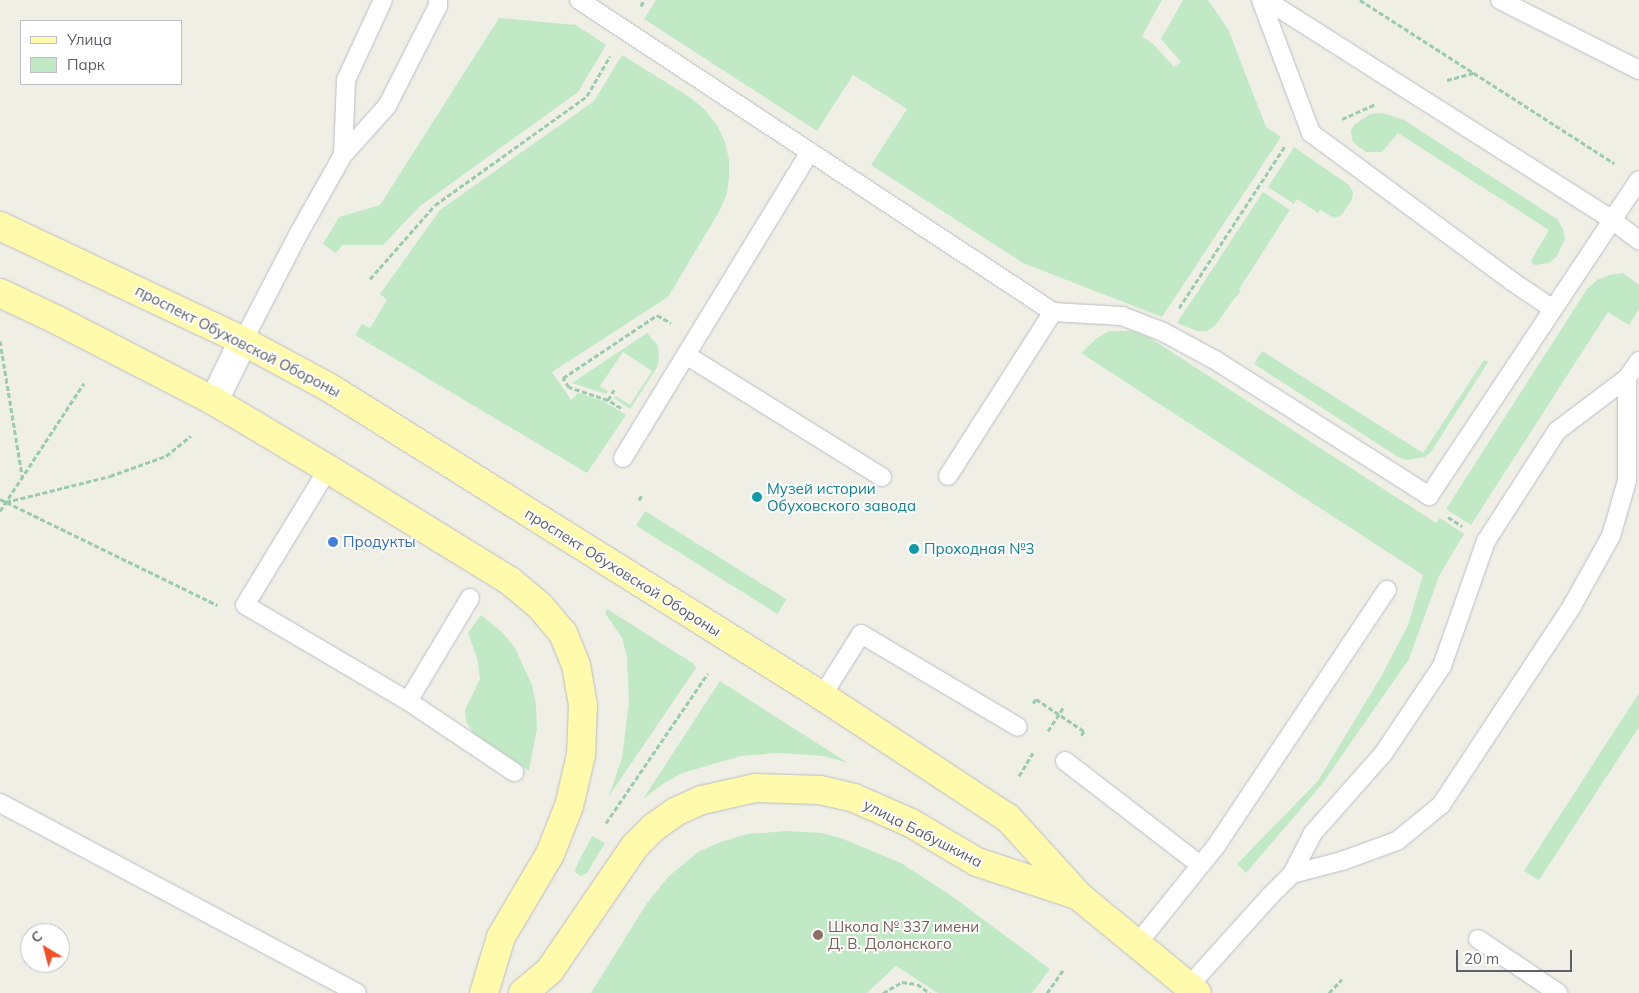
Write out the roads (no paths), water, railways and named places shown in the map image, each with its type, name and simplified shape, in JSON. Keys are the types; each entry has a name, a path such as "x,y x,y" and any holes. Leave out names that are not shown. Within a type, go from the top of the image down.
{"main road":[{"name":"проспект Обуховской Обороны","path":"0,226 243,341 330,388 822,696 1008,818 1080,897 1193,990"},
{"path":"0,293 58,320 214,401 328,469 510,581 540,606 563,634 576,665 583,705 581,755 569,806 550,854 501,937 484,993"},
{"name":"улица Бабушкина","path":"522,993 550,970 636,846 654,827 676,811 702,800 754,788 820,790 854,798 911,823 977,862 1080,897"}],"street":[{"path":"214,401 243,341"}],"lane":[{"path":"343,155 346,80 383,0"},
{"path":"243,341 299,233 343,155 387,106 438,6 438,0"},
{"path":"579,0 1053,312 1122,316 1163,332 1215,360 1429,496 1639,180"},
{"path":"1261,0 1310,133 1513,282 1553,309"},
{"path":"1266,0 1612,220 1639,240"},
{"path":"1500,0 1639,70"},
{"path":"623,458 810,152"},
{"path":"948,476 1053,312"},
{"path":"686,355 882,477"},
{"path":"1193,990 1270,896 1292,874 1313,833 1384,754 1442,666 1486,541 1557,431 1627,378 1639,361"},
{"path":"1292,874 1342,862 1397,841 1441,805 1446,798 1572,606 1611,536 1627,481 1627,378"},
{"path":"328,469 246,605 408,701 514,772"},
{"path":"1138,943 1216,846 1388,590"},
{"path":"408,701 470,598"},
{"path":"822,696 861,634 1018,727"},
{"path":"1065,761 1200,865"},
{"path":"0,803 357,993"},
{"path":"1478,940 1558,993"}],"place":[{"name":"Музей истории Обуховского завода","path":"757,497"},
{"name":"Продукты","path":"333,542"},
{"name":"Проходная №3","path":"914,549"},
{"name":"Школа № 337 имени Д. В. Долонского","path":"818,935"}]}
